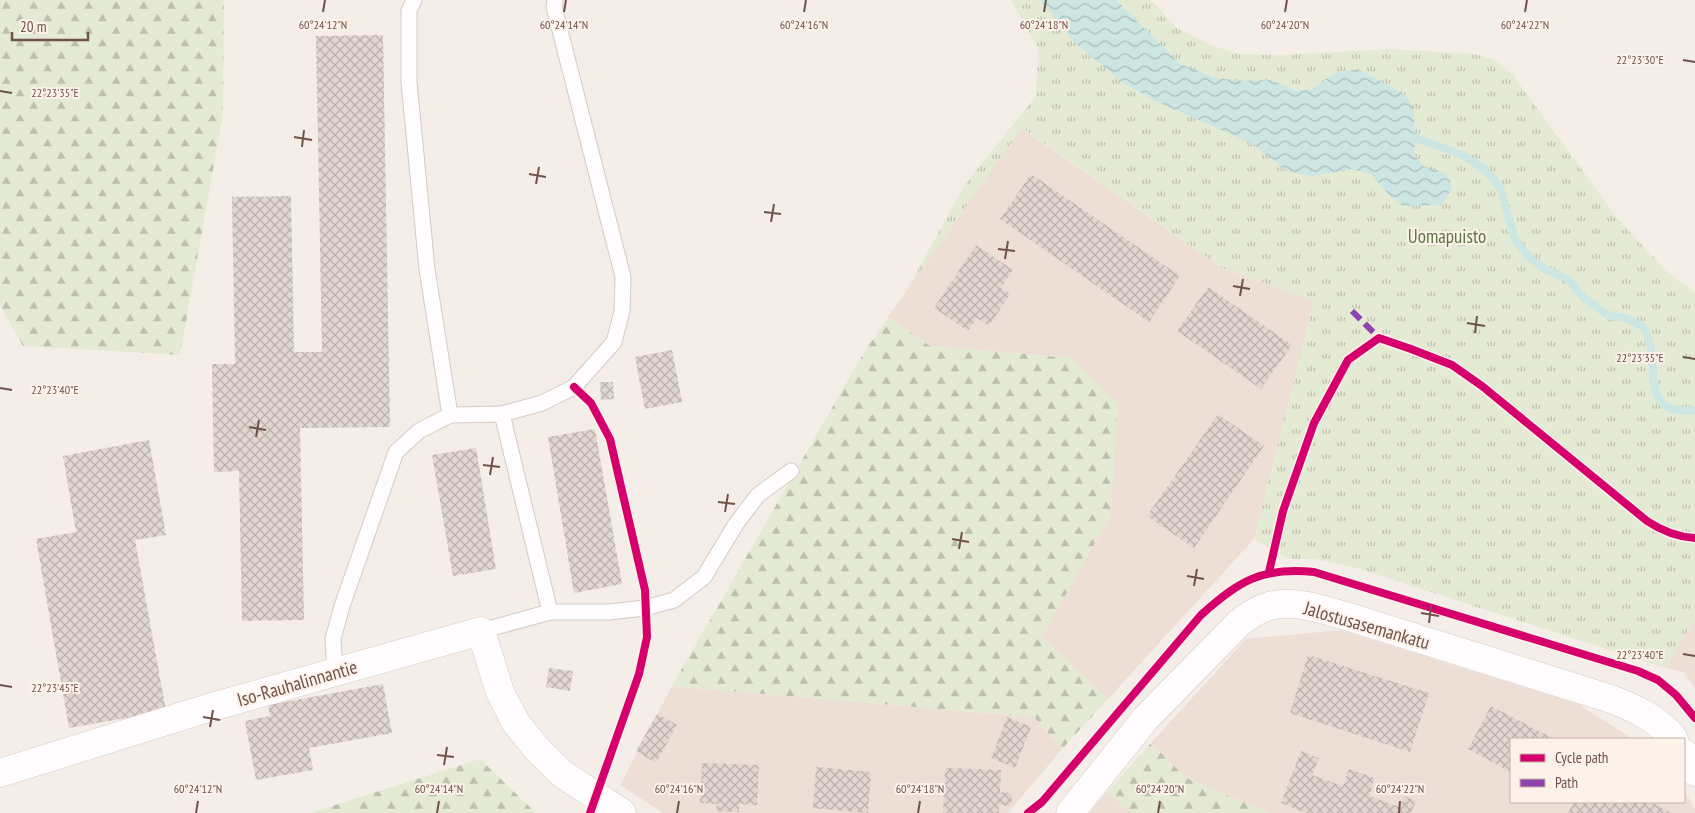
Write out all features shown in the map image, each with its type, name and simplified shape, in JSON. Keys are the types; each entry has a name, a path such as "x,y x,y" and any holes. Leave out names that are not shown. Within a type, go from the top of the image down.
{"street":[{"name":"Jalostusasemankatu","path":"1070,813 1146,718 1239,623 1253,613 1270,606 1289,604 1308,606 1349,616 1611,699 1630,706 1650,717 1666,728 1673,738"},
{"name":"Iso-Rauhalinnantie","path":"0,773 208,708 481,631"},
{"path":"481,631 500,692 516,723 537,749 561,773 622,813"},
{"path":"1685,755 1695,772"}],"lane":[{"path":"414,0 409,11 409,82 427,269 450,415"},
{"path":"335,672 333,639 342,606 396,452 419,431 450,415 502,414 542,403 574,387 614,342 622,311 622,277 554,8 554,0"},
{"path":"502,414 550,612"},
{"path":"481,631 550,612 609,612 646,608 674,600 704,577 736,524 758,495 791,471"}],"shaded area":[{"path":"1021,128 1222,268 1314,300 1254,539 1108,699 1042,637 1111,514 1071,358 930,346 888,317"},
{"path":"1695,619 1695,689 1684,672 1665,668"},
{"path":"1340,630 1578,704 1631,738 1510,738 1510,803 1685,803 1685,792 1695,809 1695,813 1269,813 1186,778 1151,743 1246,639"},
{"path":"672,686 1034,717 1062,749 1008,813 663,813 620,785"},
{"path":"1107,792 1131,813 1089,813"}],"green space":[{"path":"0,0 224,0 223,114 180,355 23,346 0,305"},
{"name":"Uomapuisto","path":"1011,0 1040,0 1059,24 1079,0 1151,0 1177,28 1211,45 1240,54 1281,55 1389,49 1474,54 1495,60 1513,75 1617,218 1665,270 1695,293 1695,619 1665,668 1360,569 1315,559 1288,559 1254,539 1314,300 1222,268 1022,128 905,292 966,183 1036,96 1038,48"},
{"path":"888,317 930,346 1071,358 1118,403 1111,514 1042,637 1108,699 1062,749 1034,717 672,686 863,354"},
{"path":"1151,743 1186,778 1269,813 1131,813 1107,792"},
{"path":"480,759 536,813 310,813"}],"water":[{"path":"1040,0 1116,0 1179,63 1212,77 1241,81 1271,80 1297,91 1312,89 1336,73 1358,69 1405,95 1413,107 1416,138 1414,153 1423,166 1446,173 1452,189 1441,205 1403,206 1387,193 1371,174 1351,169 1312,176 1288,172 1253,144 1153,100 1122,82 1075,43"}],"building":[{"path":"383,35 390,427 300,428 304,620 242,621 239,471 214,472 212,364 235,364 232,197 291,196 294,352 322,352 316,36"},
{"path":"1031,174 1180,276 1149,322 1000,219"},
{"path":"976,245 1013,270 1001,288 1010,294 989,326 977,318 968,331 934,308"},
{"path":"1208,287 1292,345 1261,389 1177,331"},
{"path":"672,350 682,402 645,409 635,357"},
{"path":"600,382 613,382 614,399 601,400"},
{"path":"1218,414 1264,446 1194,548 1147,516"},
{"path":"595,429 622,584 574,593 548,437"},
{"path":"149,440 166,535 135,540 166,711 69,728 36,539 76,532 63,456"},
{"path":"476,448 496,569 453,576 432,455"},
{"path":"1308,655 1429,693 1410,752 1290,713"},
{"path":"549,668 573,671 570,691 546,687"},
{"path":"383,684 392,733 309,748 313,770 256,780 245,721 270,716 268,705"},
{"path":"1491,706 1552,738 1510,738 1510,771 1468,749"},
{"path":"657,714 677,725 656,763 636,751"},
{"path":"1007,717 1031,727 1015,768 991,758"},
{"path":"1301,751 1319,758 1312,775 1343,786 1349,769 1375,778 1369,796 1400,807 1404,796 1416,801 1411,813 1306,813 1281,803"},
{"path":"702,763 759,765 757,805 739,804 739,812 716,811 717,804 700,803"},
{"path":"816,767 871,772 868,813 813,808"},
{"path":"945,768 1001,770 1000,792 1012,793 1011,806 999,805 999,813 943,813"},
{"path":"1570,803 1653,803 1672,813 1568,813 1573,804"}],"waterway":[{"path":"1407,137 1416,138 1462,155 1484,169 1500,187 1515,240 1530,258 1545,269 1568,279 1584,298 1608,315 1626,318 1645,328 1651,350 1654,385 1661,402 1669,408 1695,410"}],"marked path":[{"path":"1352,311 1379,338"}],"cycle path":[{"path":"1269,572 1283,511 1314,423 1348,360 1379,338 1452,365 1482,386 1647,521 1670,533 1695,538"},
{"path":"574,387 591,403 610,439 645,590 647,637 639,674 590,813"},
{"path":"1028,813 1042,802 1201,615 1239,585 1265,574 1279,572 1314,572 1638,671 1658,680 1676,695 1695,718"}]}
